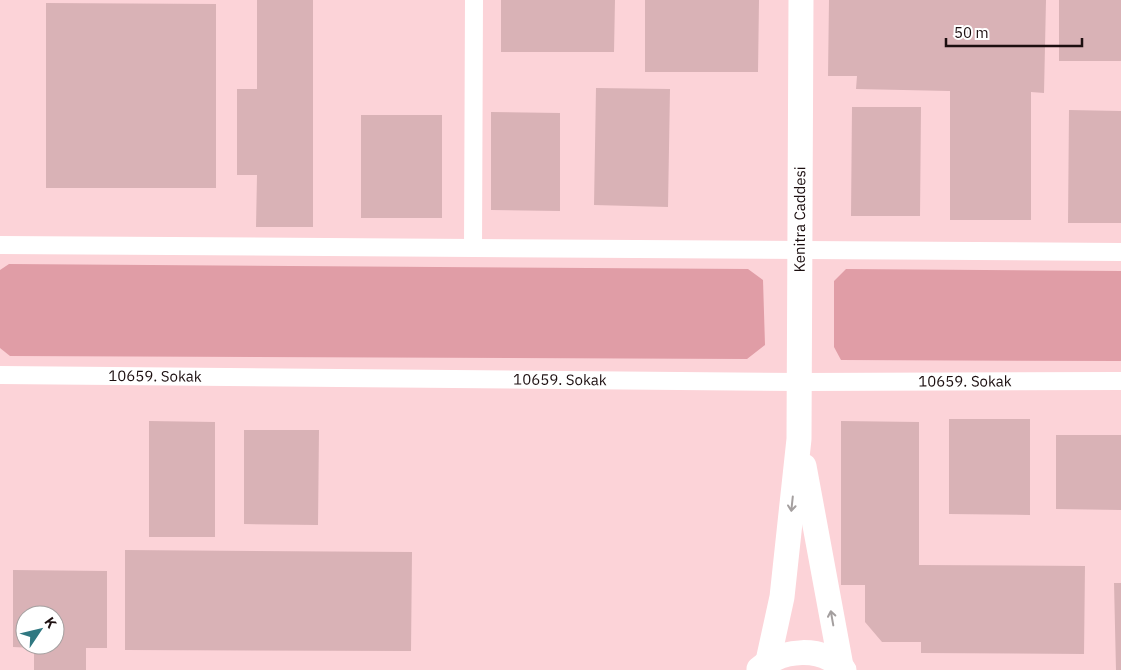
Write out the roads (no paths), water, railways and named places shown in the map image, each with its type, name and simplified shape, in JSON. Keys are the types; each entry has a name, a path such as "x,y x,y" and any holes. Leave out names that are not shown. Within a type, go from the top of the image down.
{"street":[{"path":"473,248 474,0"},
{"name":"Kenitra Caddesi","path":"799,439 801,0"},
{"path":"0,245 1121,252"},
{"name":"10659. Sokak","path":"0,375 800,382 1121,380"},
{"path":"763,666 782,597 799,439"},
{"path":"799,439 843,668"},
{"path":"763,666 786,654 805,652 824,656 843,668"}]}
